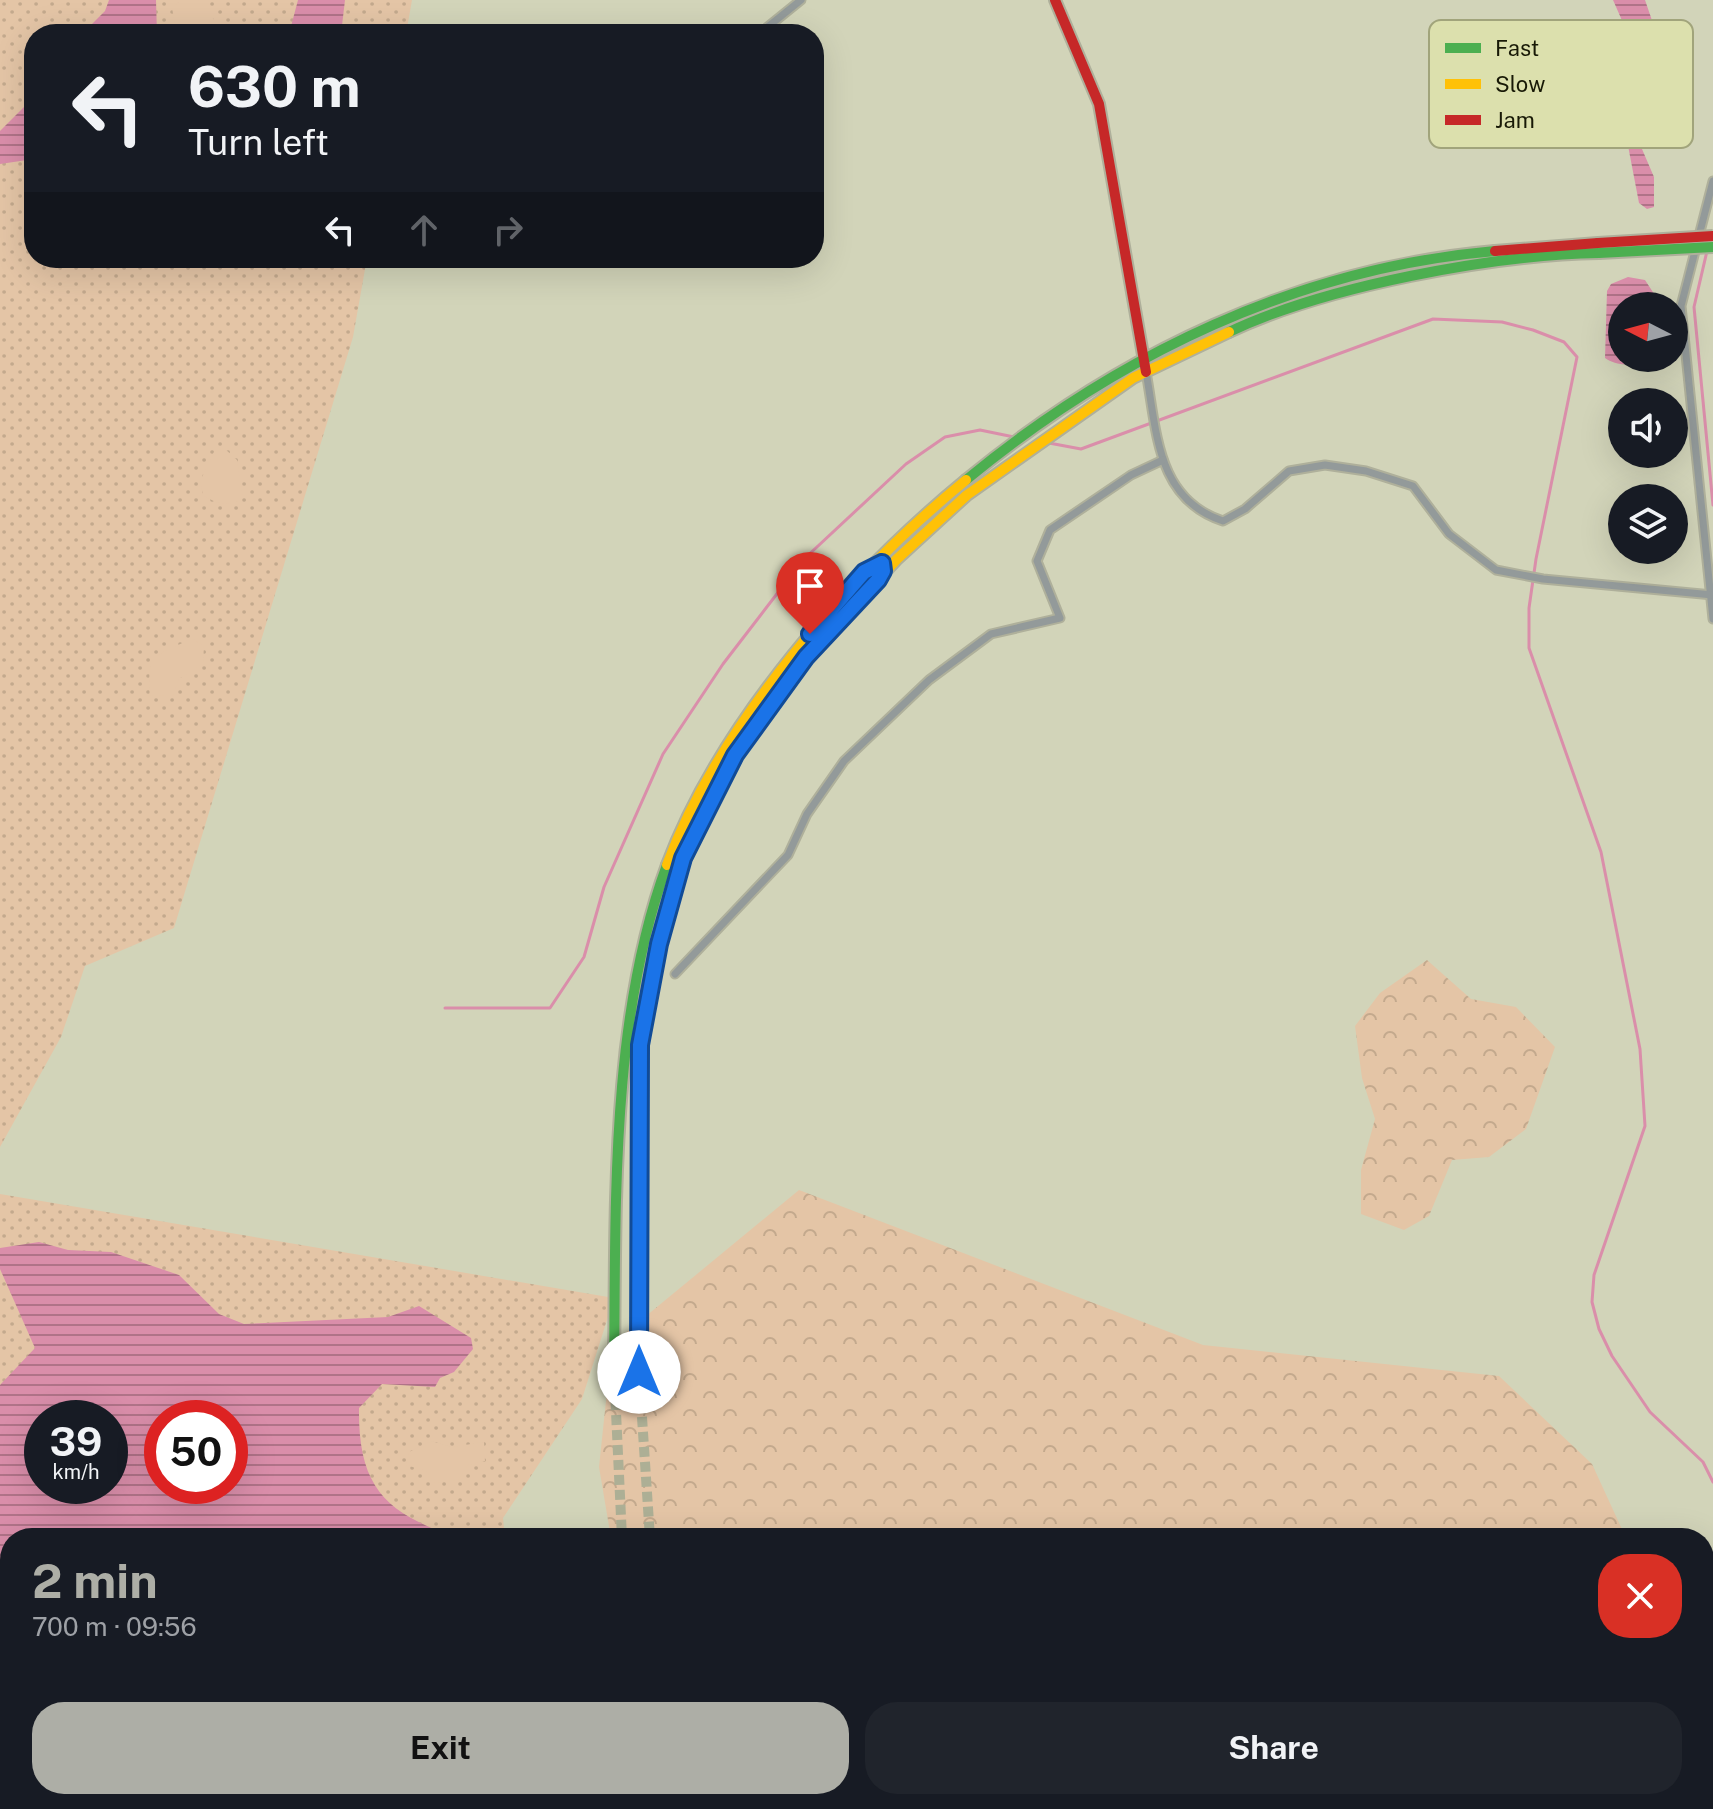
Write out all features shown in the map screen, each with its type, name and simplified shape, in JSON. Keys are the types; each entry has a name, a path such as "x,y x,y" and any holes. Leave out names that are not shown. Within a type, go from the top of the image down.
{"main road":[{"path":"1055,0 1099,104 1146,372"},
{"path":"639,1372 640,1045 659,944 683,858 735,755 806,657 878,580 967,495 1133,378 1236,329 1329,296 1448,271 1599,248 1713,236"},
{"path":"614,1370 617,1124 634,996 661,881 710,775 828,610 864,572 906,531 1072,399 1177,338 1315,284 1436,256 1599,248 1713,247"},
{"path":"906,531 898,544 914,543"},
{"path":"864,572 882,563 883,571 878,580"}],"street":[{"path":"771,24 801,0"},
{"path":"1713,181 1681,306 1713,619"},
{"path":"1146,372 1166,473 1185,498 1204,515 1223,521 1245,509 1289,471 1325,465 1378,475 1413,486 1449,534 1496,570 1543,579 1712,594"},
{"path":"675,974 788,855 807,814 844,761 929,680 991,634 1060,618 1037,561 1050,530 1131,475 1163,460"}],"green space":[{"path":"0,0 412,0 408,24 24,24 24,268 365,268 353,337 174,928 85,966 61,1037 0,1147"},
{"path":"182,0 198,0 218,24 175,24 172,7"},
{"path":"224,448 237,460 243,498 228,504 218,503 203,495 200,481 214,452"},
{"path":"191,638 204,646 203,663 179,679 173,695 150,696 152,662 162,653"},
{"path":"1427,960 1471,999 1516,1007 1555,1047 1526,1129 1489,1157 1452,1160 1429,1216 1404,1230 1361,1214 1361,1170 1375,1119 1362,1078 1355,1026 1380,993"},
{"path":"799,1190 1203,1345 1499,1376 1592,1464 1621,1528 609,1528 599,1467 612,1344"},
{"path":"0,1194 614,1298 582,1399 503,1518 504,1528 0,1528"},
{"path":"431,1441 452,1447 484,1442 485,1461 468,1465 458,1480 435,1483 426,1471 406,1465 409,1452"}],"shaded area":[{"path":"109,0 156,0 157,24 92,24 105,11"},
{"path":"298,0 345,0 342,24 292,24"},
{"path":"1613,0 1645,0 1652,20 1622,20"},
{"path":"24,107 24,160 0,164 0,131"},
{"path":"1628,148 1642,148 1654,177 1654,207 1647,209 1639,203"},
{"path":"1628,277 1645,280 1653,292 1608,292 1608,360 1605,358 1607,291 1611,284"},
{"path":"39,1242 68,1250 111,1252 179,1275 219,1314 244,1324 388,1317 419,1306 471,1338 473,1349 454,1372 440,1378 435,1387 382,1384 359,1408 360,1436 371,1478 381,1494 395,1507 432,1528 0,1528 0,1385 35,1348 0,1269 0,1248"}],"waterway":[{"path":"1707,251 1694,307 1713,505"},
{"path":"1049,443 1081,449 1433,319 1502,322 1533,330 1564,342 1577,357 1536,559 1529,608 1529,648 1601,852 1640,1049 1645,1126 1594,1275 1592,1302 1599,1329 1612,1356 1650,1412 1703,1462 1713,1482"},
{"path":"445,1008 550,1008 584,957 604,887 663,754 723,664 803,560 906,464 945,437 980,430 1014,437"}],"tunnel":[{"path":"614,1370 622,1528"},
{"path":"639,1372 649,1528"}],"traffic: fast":[{"path":"1599,253 1713,247"},
{"path":"966,480 1024,435 1085,394 1148,357 1213,325 1281,298 1350,276 1422,261 1495,251"},
{"path":"1229,332 1268,315 1313,301 1410,276 1510,260 1599,253"},
{"path":"614,1370 617,1180 626,1050 648,924 667,865"},
{"path":"639,1372 640,1045 659,944 679,873"}],"traffic: slow":[{"path":"851,609 897,559 967,495 1133,378 1229,332"},
{"path":"667,865 690,812 720,758 793,655 878,560 966,480"}],"traffic: jam":[{"path":"1055,0 1099,104 1146,372"},
{"path":"1598,243 1713,236"},
{"path":"1495,251 1598,243"},
{"path":"679,873 735,755 806,657 851,609"}],"route":[{"path":"639,1372 640,1045 659,944 683,858 735,755 806,657 878,580 884,565 877,562 864,572 810,634"}]}
